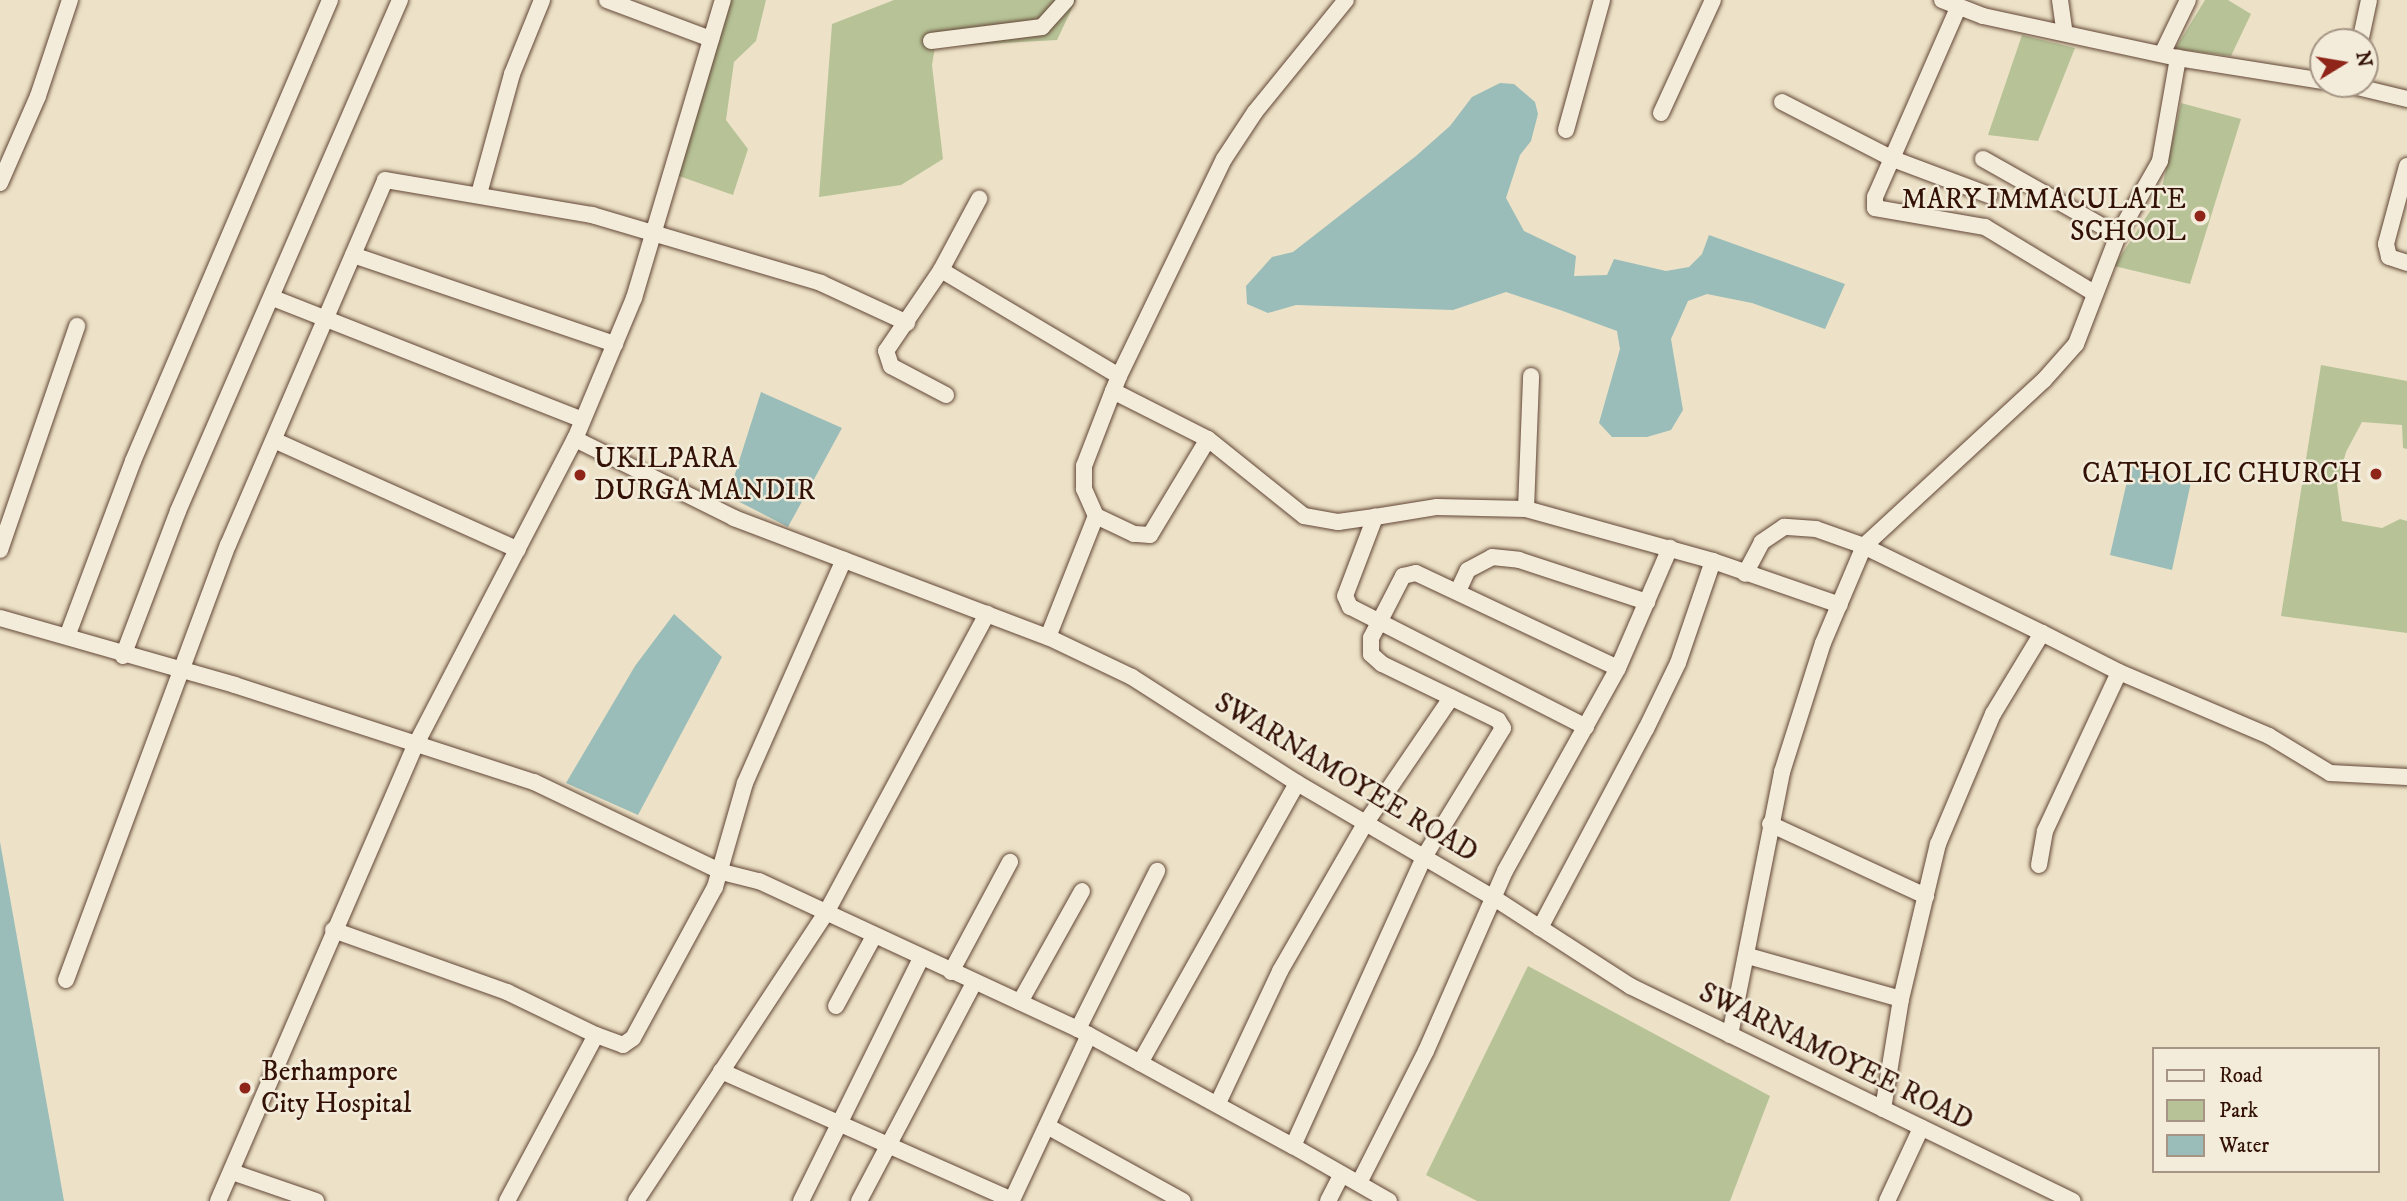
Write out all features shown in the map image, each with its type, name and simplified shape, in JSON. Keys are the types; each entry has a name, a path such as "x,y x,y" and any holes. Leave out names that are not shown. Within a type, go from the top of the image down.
{"street":[{"path":"0,183 38,96 70,0"},
{"path":"68,634 133,461 330,0"},
{"path":"123,656 178,511 273,298 400,0"},
{"path":"479,194 512,74 542,0"},
{"path":"607,0 711,39"},
{"path":"218,1201 333,930 416,744 474,624 518,550 575,439 615,344 653,233 723,0"},
{"path":"932,41 1042,27 1066,0"},
{"path":"1048,637 1096,516 1082,477 1116,383 1224,159 1255,112 1346,0"},
{"path":"1566,130 1602,0"},
{"path":"1661,113 1713,0"},
{"path":"1942,0 1958,8 2170,56 2309,78"},
{"path":"2060,0 2064,30"},
{"path":"1730,1035 1748,956 1770,824 1782,772 1840,605 1864,546 2066,357 2085,325 2094,293 2118,235 2161,162 2170,56 2188,0"},
{"path":"2363,28 2369,0"},
{"path":"1958,8 1875,197 1875,208 1985,227 2094,293"},
{"path":"2379,92 2407,99"},
{"path":"1782,102 1893,159 1989,195"},
{"path":"1983,159 2118,235"},
{"path":"2407,166 2386,244 2389,257 2407,264"},
{"path":"66,979 179,670 228,545 276,441 385,180 592,215 821,283 907,323"},
{"path":"946,395 887,362 886,351 942,270 979,199"},
{"path":"353,255 615,344"},
{"path":"942,270 1208,439 1304,516 1338,522 1437,508 1526,509 1713,561 1840,605"},
{"path":"273,298 582,420"},
{"path":"0,550 77,326"},
{"path":"1526,509 1531,376"},
{"name":"SWARNAMOYEE ROAD","path":"575,439 734,517 1048,637 1132,677 1297,783 1494,898 1630,986 2072,1201"},
{"path":"1096,516 1134,534 1150,535 1208,439"},
{"path":"276,441 518,550"},
{"path":"1375,517 1345,596 1350,607 1586,727"},
{"path":"1745,574 1762,542 1784,527 1816,529 1864,546 2119,672 2269,736 2330,773 2407,777"},
{"path":"1359,1183 1505,871 1618,668 1670,548"},
{"path":"1458,591 1468,570 1492,557 1519,560 1647,602"},
{"path":"333,930 507,992 596,1035 623,1045 633,1038 722,872 744,783 844,560"},
{"path":"1540,928 1646,729 1678,663 1713,561"},
{"path":"1293,1146 1424,857 1503,733 1498,720 1374,659 1370,647 1379,623 1408,573 1458,591 1618,668"},
{"path":"636,1201 826,914 987,614"},
{"path":"0,618 68,634 123,656 179,670 534,782 722,872 759,881 920,960 1083,1032 1218,1103 1359,1183 1383,1200"},
{"path":"1883,1109 1901,999 1952,805 1993,714 2042,633"},
{"path":"2039,864 2045,831 2119,672"},
{"path":"1218,1103 1280,971 1365,824 1451,698"},
{"path":"1140,1063 1297,783"},
{"path":"1770,824 1926,896"},
{"path":"951,972 1010,862"},
{"path":"721,1071 1014,1200 1047,1126 1083,1032 1157,871"},
{"path":"1020,1002 1082,891"},
{"path":"836,1006 874,936"},
{"path":"1748,956 1901,999"},
{"path":"802,1201 843,1124 920,960"},
{"path":"859,1201 974,983"},
{"path":"507,1201 596,1035"},
{"path":"1047,1126 1183,1201"},
{"path":"1887,1201 1921,1128"},
{"path":"232,1172 316,1201"},
{"path":"1328,1201 1342,1174"}],"green space":[{"path":"730,0 766,0 756,41 734,62 726,120 748,149 733,195 676,175"},
{"path":"894,0 1076,0 1057,40 935,47 932,65 943,159 901,185 819,197 832,24"},
{"path":"2205,0 2228,0 2251,14 2231,56 2175,49"},
{"path":"2022,35 2075,48 2038,141 1988,135"},
{"path":"2181,103 2241,119 2190,284 2114,266 2160,196"},
{"path":"2321,365 2407,381 2407,449 2403,448 2402,425 2362,422 2346,452 2337,485 2342,521 2382,528 2400,519 2407,521 2407,633 2281,616"},
{"path":"1528,966 1770,1096 1730,1201 1477,1201 1426,1175"}],"water":[{"path":"1500,83 1514,84 1535,102 1538,114 1531,141 1520,155 1506,198 1524,231 1576,256 1574,276 1607,275 1614,259 1666,271 1689,267 1702,254 1709,235 1845,284 1825,329 1752,303 1707,294 1688,301 1671,339 1683,410 1671,430 1647,437 1612,437 1599,423 1620,349 1617,331 1560,310 1506,292 1453,310 1296,305 1268,313 1247,304 1246,286 1272,257 1293,252 1416,156 1450,126 1472,97"},
{"path":"761,392 842,428 788,527 728,496"},
{"path":"2131,464 2191,482 2172,570 2110,555"},
{"path":"674,614 722,657 638,815 566,783 635,666"},
{"path":"0,842 53,1139 64,1201 0,1201"}],"place":[{"name":"MARY IMMACULATE SCHOOL","path":"2200,216"},
{"name":"CATHOLIC CHURCH","path":"2376,474"},
{"name":"UKILPARA DURGA MANDIR","path":"580,475"},
{"name":"Berhampore City Hospital","path":"245,1088"}]}
